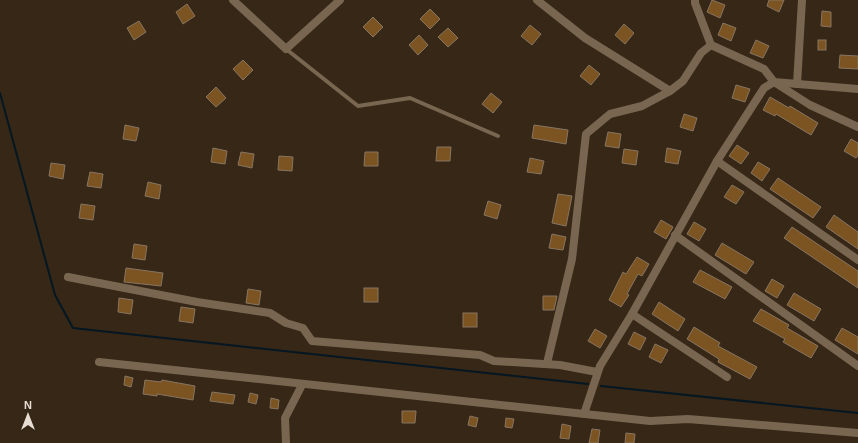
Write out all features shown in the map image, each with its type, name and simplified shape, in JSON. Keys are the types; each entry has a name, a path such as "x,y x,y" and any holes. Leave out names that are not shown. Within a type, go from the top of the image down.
{"street":[{"path":"233,0 286,49 340,0"},
{"path":"537,0 585,38 670,91"},
{"path":"695,0 710,45 764,69 774,82 810,105 858,127"},
{"path":"797,84 802,0"},
{"path":"548,359 572,259 586,134 610,114 642,106 670,91 683,81 701,53 710,45"},
{"path":"584,414 597,372 632,314 717,161 764,88 774,82 858,89"},
{"path":"717,161 858,260"},
{"path":"675,235 858,366"},
{"path":"68,277 197,302 270,313 286,323 303,328 312,341 480,355 494,361 560,365 597,372"},
{"path":"632,314 727,377"},
{"path":"99,362 302,385 650,421 688,419 858,433"},
{"path":"286,443 285,418 302,385"}],"lane":[{"path":"286,49 358,106 410,98 498,136"}],"building":[{"path":"712,0 725,5 720,18 707,12"},
{"path":"769,0 784,0 779,12 767,6"},
{"path":"187,4 195,16 183,24 176,12"},
{"path":"430,9 440,19 430,29 420,19"},
{"path":"822,11 831,12 831,27 821,26"},
{"path":"373,17 383,27 373,37 363,27"},
{"path":"139,21 146,32 134,40 127,28"},
{"path":"723,23 736,28 731,41 718,35"},
{"path":"624,24 634,33 625,44 615,35"},
{"path":"530,25 541,34 532,45 521,36"},
{"path":"448,28 458,38 448,47 438,37"},
{"path":"419,35 428,45 418,55 409,45"},
{"path":"756,40 769,46 763,58 750,53"},
{"path":"818,40 826,40 826,50 818,50"},
{"path":"840,55 858,56 858,69 839,68"},
{"path":"243,60 253,70 243,80 233,69"},
{"path":"589,65 600,74 591,85 580,76"},
{"path":"736,85 750,89 745,102 732,98"},
{"path":"216,87 226,98 216,107 206,97"},
{"path":"491,93 502,102 493,113 482,104"},
{"path":"770,97 789,108 790,106 818,123 811,135 776,114 775,116 763,110"},
{"path":"684,114 697,118 693,131 680,127"},
{"path":"125,125 139,128 136,141 123,139"},
{"path":"534,125 568,130 566,144 532,138"},
{"path":"608,132 621,134 619,148 605,146"},
{"path":"851,139 858,143 858,155 856,158 844,151"},
{"path":"737,145 749,153 741,164 729,156"},
{"path":"437,147 451,147 450,161 436,161"},
{"path":"213,148 227,151 225,164 211,162"},
{"path":"667,148 681,151 678,164 665,162"},
{"path":"624,149 638,151 636,165 622,163"},
{"path":"241,152 254,154 252,168 238,165"},
{"path":"365,152 378,152 378,166 364,166"},
{"path":"279,156 293,157 292,171 278,170"},
{"path":"530,158 544,161 541,174 527,172"},
{"path":"758,162 770,169 762,181 751,173"},
{"path":"51,163 65,165 63,179 49,176"},
{"path":"90,172 103,174 101,188 87,186"},
{"path":"778,178 821,207 813,218 770,189"},
{"path":"148,182 161,185 159,199 145,196"},
{"path":"732,185 744,192 736,204 724,197"},
{"path":"558,194 572,196 566,226 552,223"},
{"path":"488,201 501,205 497,219 484,215"},
{"path":"81,204 95,206 93,220 79,218"},
{"path":"834,215 858,232 858,249 826,227"},
{"path":"661,220 673,227 666,239 654,232"},
{"path":"694,222 706,229 699,241 687,234"},
{"path":"792,227 858,271 858,288 784,238"},
{"path":"552,234 566,237 563,250 549,248"},
{"path":"722,243 754,262 746,274 715,255"},
{"path":"134,244 147,246 145,260 132,258"},
{"path":"637,257 649,264 642,276 638,274 627,294 629,295 621,307 609,300 623,272 626,274"},
{"path":"126,268 163,273 161,286 124,282"},
{"path":"700,270 732,287 725,299 693,282"},
{"path":"772,279 784,286 777,298 765,291"},
{"path":"364,288 378,288 378,302 364,302"},
{"path":"248,289 261,291 259,305 246,303"},
{"path":"794,293 821,309 814,321 787,305"},
{"path":"543,296 557,296 554,310 543,310"},
{"path":"119,298 133,300 131,314 118,312"},
{"path":"659,302 685,319 678,331 652,314"},
{"path":"181,307 195,309 193,323 179,321"},
{"path":"761,309 789,325 787,328 818,346 811,358 783,342 785,339 753,321"},
{"path":"463,313 477,313 477,327 463,327"},
{"path":"694,327 720,343 718,346 757,367 750,379 718,362 719,359 687,339"},
{"path":"842,328 858,337 858,354 835,340"},
{"path":"595,329 607,336 600,348 588,341"},
{"path":"634,332 646,338 640,350 628,344"},
{"path":"655,344 668,350 661,363 649,357"},
{"path":"125,376 133,378 131,387 124,385"},
{"path":"145,380 161,382 162,380 195,386 193,400 157,394 157,396 143,394"},
{"path":"212,392 235,395 233,404 210,401"},
{"path":"250,393 258,395 256,404 248,402"},
{"path":"271,398 279,400 278,409 270,408"},
{"path":"402,411 416,411 415,423 402,423"},
{"path":"470,416 478,418 476,427 468,425"},
{"path":"506,418 514,419 512,428 505,427"},
{"path":"562,424 571,426 569,439 560,438"},
{"path":"592,429 600,430 598,443 589,443"},
{"path":"626,433 635,434 634,443 625,443"}],"waterway":[{"path":"0,93 55,295 73,328 588,384"},
{"path":"601,386 858,413"}]}
